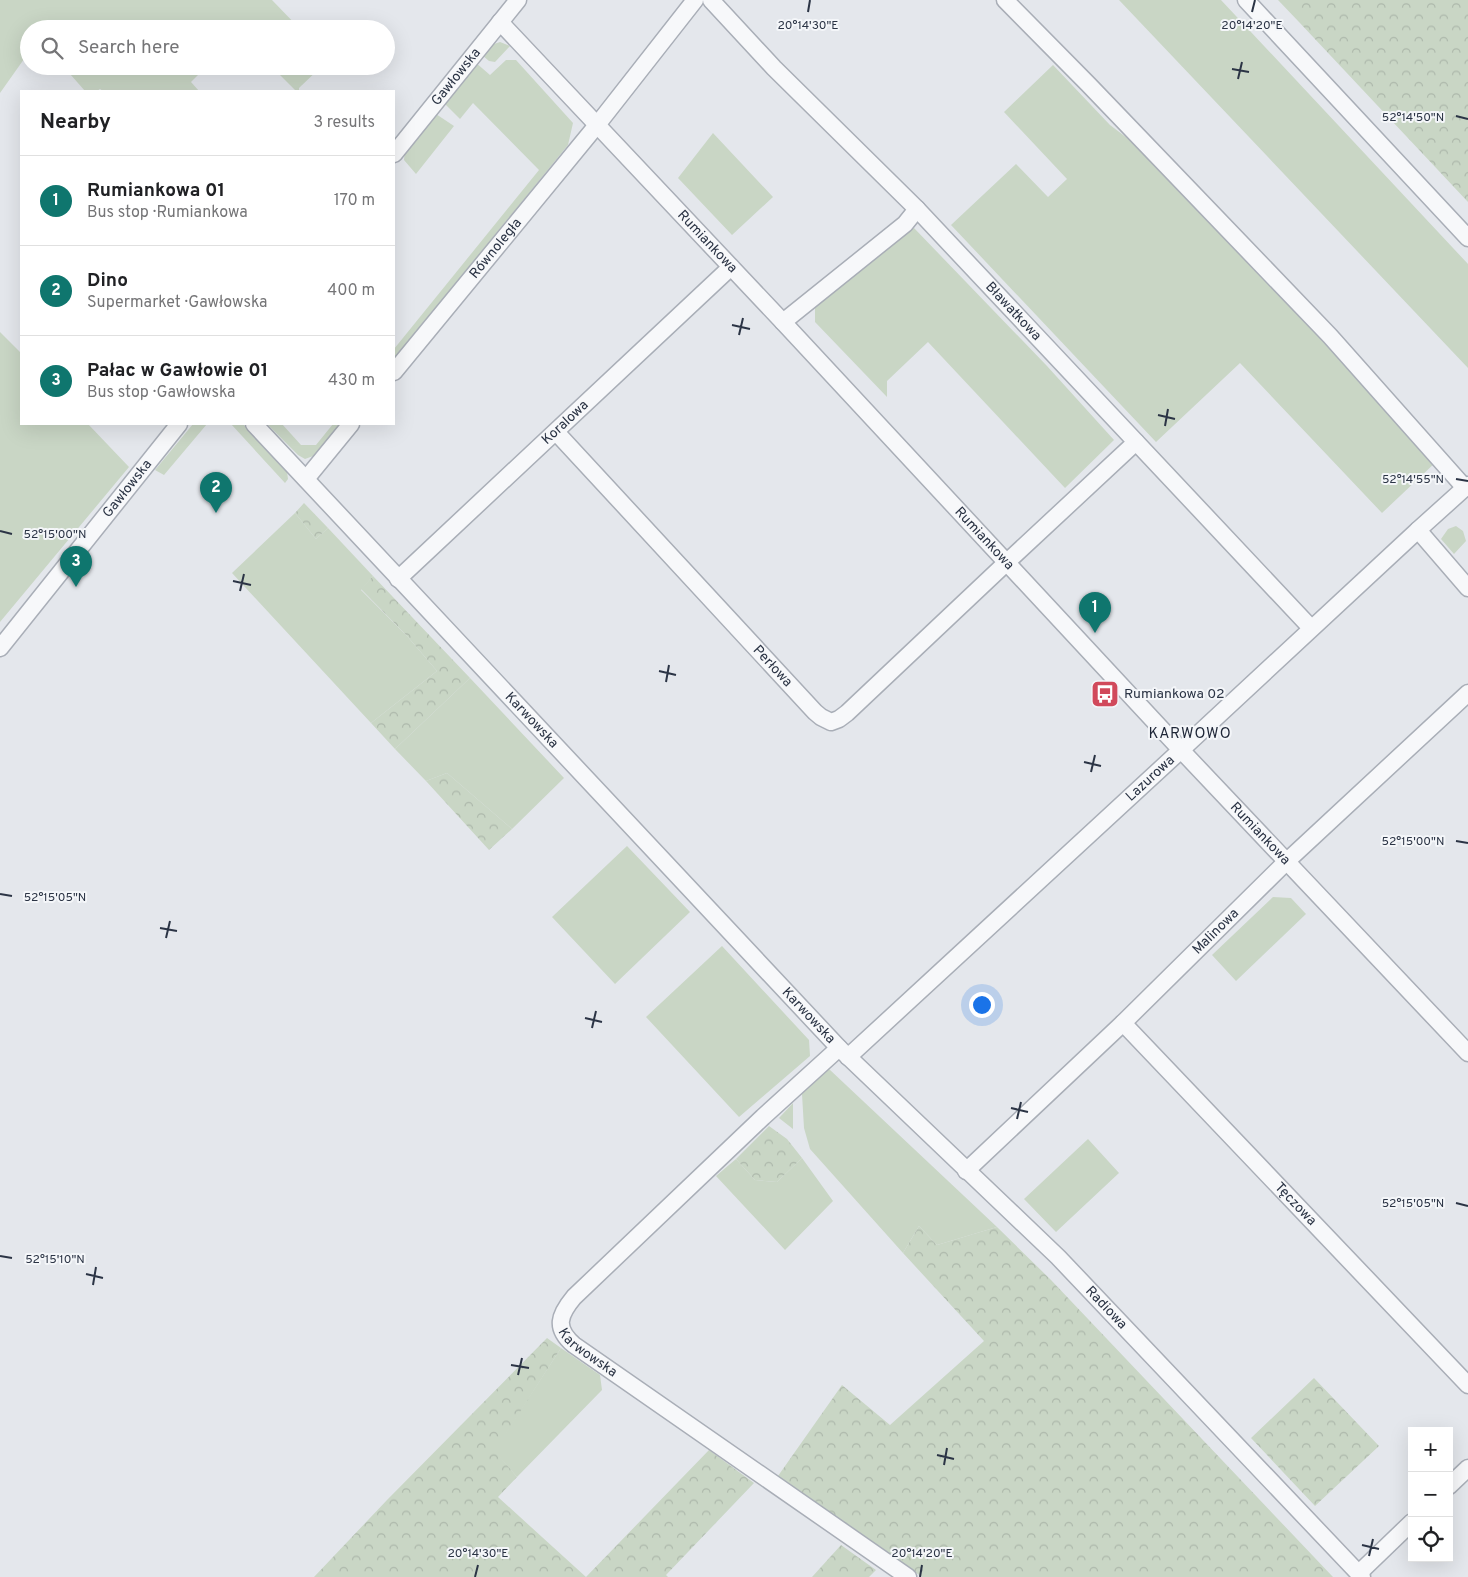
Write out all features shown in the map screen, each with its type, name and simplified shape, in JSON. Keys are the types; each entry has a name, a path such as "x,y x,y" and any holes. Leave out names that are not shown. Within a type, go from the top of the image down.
{"street":[{"name":"Gawłowska","path":"395,153 518,0"},
{"name":"Równoległa","path":"395,371 696,0"},
{"name":"Bławatkowa","path":"711,0 774,68 918,209 1311,628"},
{"path":"1006,0 1330,336 1466,486"},
{"path":"1246,0 1468,238"},
{"name":"Rumiankowa","path":"500,22 783,322 1286,862 1468,1053"},
{"path":"783,322 905,224 918,209"},
{"name":"Koralowa","path":"398,579 731,267"},
{"name":"Gawłowska","path":"0,648 178,425"},
{"name":"Karwowska","path":"255,425 843,1053 763,1117 574,1297 567,1305 560,1323 561,1330 566,1338 574,1345 908,1577"},
{"path":"306,479 350,425"},
{"name":"Perłowa","path":"556,432 808,705 820,717 826,720 835,720 847,712 1006,563"},
{"path":"1006,563 1136,442"},
{"name":"Lazurowa","path":"843,1053 1181,750 1466,486"},
{"path":"1418,530 1468,588"},
{"name":"Malinowa","path":"966,1170 1123,1023 1286,862 1468,693"},
{"name":"Tęczowa","path":"1123,1023 1468,1385"},
{"name":"Radiowa","path":"843,1053 1058,1257 1361,1575"},
{"path":"1453,1482 1468,1468"},
{"path":"1361,1575 1408,1526"}],"green space":[{"path":"0,0 272,0 291,20 20,20 20,65 0,93"},
{"path":"1119,0 1221,0 1468,264 1468,368"},
{"path":"1278,0 1299,0 1299,22"},
{"path":"1299,0 1468,0 1468,202 1299,22"},
{"path":"500,42 510,46 495,62 489,61 482,55 488,46"},
{"path":"506,60 516,60 573,123 568,145 395,358 395,348 539,170 473,103 460,119 444,103 475,62 490,75"},
{"path":"1053,65 1110,125 1139,147 1318,329 1437,461 1382,513 1240,363 1156,442 951,225 1016,164 1048,197 1067,179 1004,112"},
{"path":"71,75 198,75 191,82 198,90 84,90"},
{"path":"280,75 313,75 299,90 295,90"},
{"path":"436,114 454,126 416,174 404,160 405,149"},
{"path":"713,133 773,197 732,235 678,178"},
{"path":"914,228 1047,366 1114,440 1065,488 928,342 887,381 887,397 815,322 815,304"},
{"path":"0,332 20,352 20,425 89,425 129,467 0,622"},
{"path":"192,425 206,425 164,475 155,470"},
{"path":"232,425 244,425 287,472 288,479 285,483"},
{"path":"268,425 283,425 301,445 316,445 332,425 340,425 316,455 305,459 298,455"},
{"path":"304,503 328,528 316,539 295,513"},
{"path":"295,513 316,539 328,528 373,576 361,590 407,636 437,671 371,723 232,573"},
{"path":"1456,526 1463,531 1466,541 1454,554 1441,539 1448,529"},
{"path":"373,576 470,678 395,749 371,723 437,671 407,636 361,589"},
{"path":"470,678 564,778 512,829 447,773 426,781 395,749"},
{"path":"447,773 512,829 489,850 426,781"},
{"path":"627,846 690,912 615,984 552,917"},
{"path":"1273,897 1291,898 1306,914 1236,981 1212,955"},
{"path":"722,946 809,1040 810,1056 739,1117 646,1017"},
{"path":"829,1069 997,1227 937,1245 919,1226 903,1253 810,1149 804,1128 802,1094"},
{"path":"793,1103 793,1129 779,1118"},
{"path":"769,1126 787,1139 802,1158 777,1182 755,1180 736,1159"},
{"path":"1088,1139 1119,1173 1056,1232 1024,1199"},
{"path":"802,1158 833,1201 785,1250 716,1176 736,1159 755,1180 777,1182"},
{"path":"919,1226 937,1245 997,1227 1051,1280 1333,1577 922,1577 778,1476 842,1385 890,1425 984,1341 903,1253"},
{"path":"547,1338 561,1348 495,1451 517,1477 498,1497 586,1577 314,1577 387,1500"},
{"path":"561,1348 600,1375 602,1390 517,1477 494,1451"},
{"path":"1314,1378 1379,1446 1315,1506 1251,1438"},
{"path":"709,1450 754,1483 666,1575 668,1577 586,1577"},
{"path":"841,1545 876,1570 869,1577 812,1577"}],"place":[{"name":"Dino","path":"216,513"},
{"name":"Pałac w Gawłowie 01","path":"76,587"},
{"name":"Rumiankowa 01","path":"1095,633"},
{"name":"Rumiankowa 02","path":"1105,694"}],"district":[{"name":"KARWOWO","path":"1190,734"}]}
